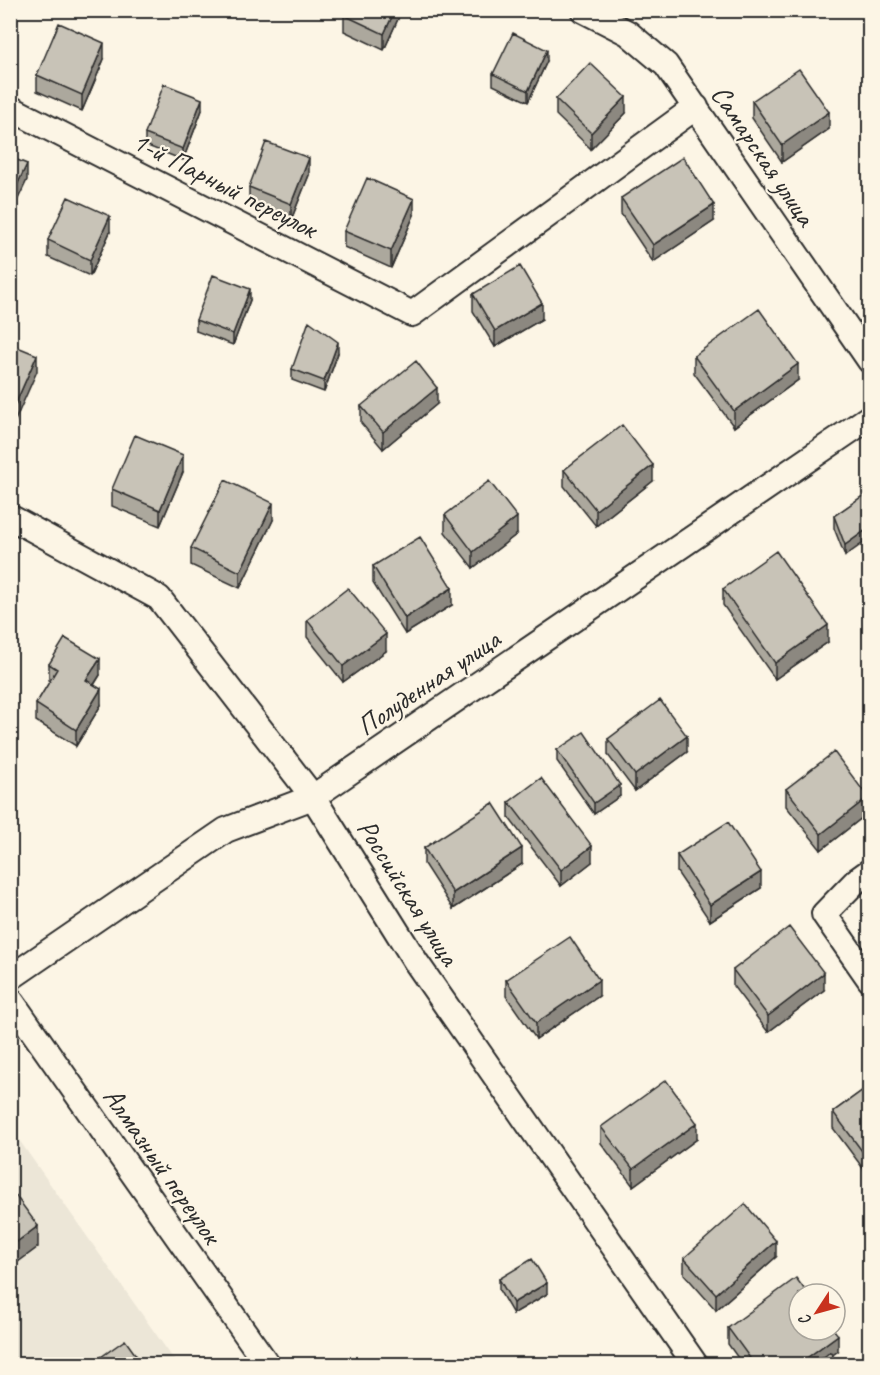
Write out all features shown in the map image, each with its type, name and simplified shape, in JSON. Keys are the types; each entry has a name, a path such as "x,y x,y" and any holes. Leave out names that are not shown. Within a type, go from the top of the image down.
{"street":[{"name":"Самарская улица","path":"583,10 628,33 666,65 870,361"},
{"name":"1-й Парный переулок","path":"10,108 411,314 696,107"},
{"name":"Полуденная улица","path":"10,978 226,830 313,797 870,417"},
{"name":"Российская улица","path":"10,517 159,598 313,797 416,962 695,1365"},
{"path":"870,871 856,881 824,914 870,980"},
{"name":"Алмазный переулок","path":"10,999 267,1365"}],"shaded area":[{"path":"12,1130 177,1364 11,1364 10,1132"}],"building":[{"path":"346,10 395,10 384,34 344,15"},
{"path":"59,23 104,43 82,95 37,75"},
{"path":"513,33 547,50 528,91 493,74"},
{"path":"590,63 626,97 591,133 556,99"},
{"path":"799,69 829,112 782,145 752,101"},
{"path":"164,84 202,99 183,149 145,134"},
{"path":"266,142 309,158 291,204 249,187"},
{"path":"10,157 27,164 10,200"},
{"path":"683,157 714,205 653,245 621,198"},
{"path":"367,178 414,199 391,251 344,231"},
{"path":"68,197 110,216 90,260 48,240"},
{"path":"520,266 542,303 495,331 473,294"},
{"path":"213,275 250,289 233,334 196,320"},
{"path":"759,309 798,364 734,411 694,356"},
{"path":"309,321 338,342 324,381 292,369"},
{"path":"10,344 37,355 10,416"},
{"path":"416,361 437,388 383,432 361,406"},
{"path":"622,425 653,465 596,510 564,470"},
{"path":"135,435 183,455 160,510 112,489"},
{"path":"225,480 273,503 240,572 191,548"},
{"path":"489,481 517,517 473,552 445,515"},
{"path":"870,491 870,527 845,545 834,516"},
{"path":"420,537 452,588 405,618 373,566"},
{"path":"776,551 828,625 775,663 723,589"},
{"path":"348,588 386,634 343,666 307,620"},
{"path":"65,638 100,659 86,680 101,689 76,730 36,704 57,669 49,664"},
{"path":"660,700 687,736 635,775 608,739"},
{"path":"584,732 620,785 594,803 557,750"},
{"path":"834,752 868,797 821,834 786,789"},
{"path":"541,778 592,846 561,870 509,802"},
{"path":"493,803 522,848 453,893 424,848"},
{"path":"728,822 761,872 710,905 677,855"},
{"path":"789,927 824,973 768,1016 733,970"},
{"path":"570,937 599,980 536,1023 506,980"},
{"path":"666,1080 697,1123 633,1169 601,1127"},
{"path":"870,1085 870,1152 865,1155 833,1112"},
{"path":"10,1188 38,1226 10,1247"},
{"path":"745,1204 776,1241 716,1294 684,1258"},
{"path":"532,1259 547,1283 513,1303 499,1279"},
{"path":"787,1285 787,1342 828,1342 797,1365 755,1365 728,1328"},
{"path":"125,1340 143,1365 96,1365 94,1362"},
{"path":"830,1352 839,1365 814,1365"},
{"path":"10,1353 19,1365 10,1365"}]}
